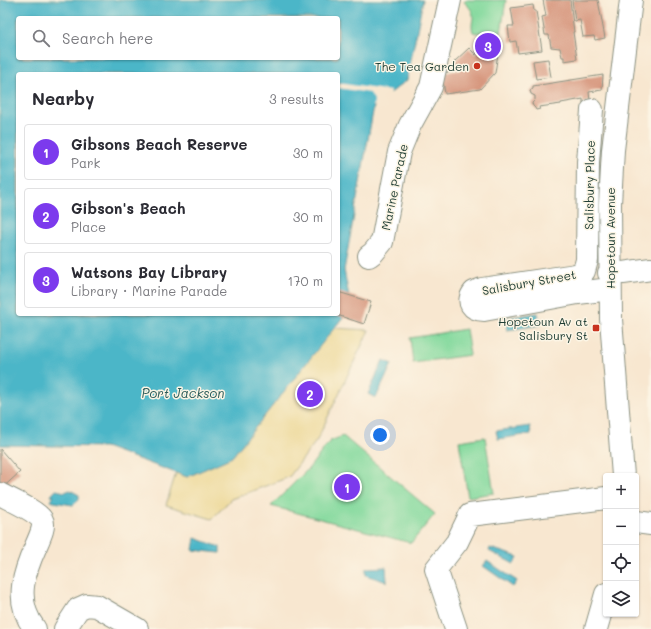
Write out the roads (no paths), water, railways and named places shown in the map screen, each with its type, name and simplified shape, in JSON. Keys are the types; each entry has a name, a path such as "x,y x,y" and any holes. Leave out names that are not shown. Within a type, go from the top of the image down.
{"street":[{"name":"Marine Parade","path":"368,256 373,253 382,242 399,152 410,125 431,87 450,0"},
{"name":"Hopetoun Avenue","path":"623,473 611,319 611,175 631,0"},
{"name":"Salisbury Place","path":"587,260 588,162 592,110"},
{"name":"Salisbury Street","path":"587,260 585,269 579,274 479,290 474,292 472,295 471,303 476,310 484,310 578,293 610,281 623,273 651,269"},
{"path":"4,494 38,515 43,524 42,530 27,566 22,592 22,602 35,629"},
{"path":"456,629 436,569 456,542 470,515 603,498"},
{"path":"639,522 651,524"},
{"path":"596,629 603,604"},
{"path":"64,629 78,609 84,605 91,605 97,606 137,629"}],"water":[{"name":"Port Jackson","path":"0,0 423,0 407,80 374,106 344,270 351,307 232,457 187,477 105,447 0,445"},
{"path":"538,313 540,325 507,330 506,318"},
{"path":"383,360 392,364 376,398 368,394"},
{"path":"530,426 531,434 498,439 496,431"},
{"path":"56,490 65,492 70,490 79,495 79,500 73,505 51,501 54,496 51,496"},
{"path":"195,538 220,547 220,553 193,550"},
{"path":"490,548 518,557 514,564 489,551"},
{"path":"487,561 517,581 513,587 483,566"},
{"path":"386,567 387,582 366,575 366,568"}],"place":[{"name":"Watsons Bay Library","path":"488,46"},
{"name":"The Tea Garden","path":"477,66"},
{"name":"Hopetoun Av at Salisbury St","path":"596,328"},
{"name":"Gibson's Beach","path":"310,394"},
{"name":"Gibsons Beach Reserve","path":"347,487"}]}
